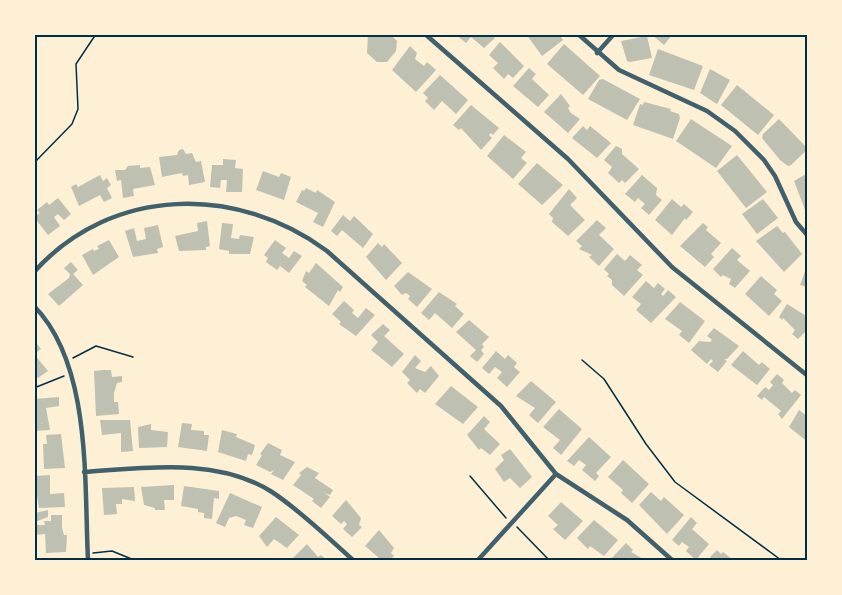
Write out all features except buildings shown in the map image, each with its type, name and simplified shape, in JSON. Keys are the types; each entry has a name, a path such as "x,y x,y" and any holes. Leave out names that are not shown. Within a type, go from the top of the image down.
{"street":[{"path":"425,34 568,159 672,267 807,376"},
{"path":"578,34 597,53 638,81 707,111 735,131 764,160 775,176 796,222 807,236"},
{"path":"597,53 614,34"},
{"path":"34,272 68,243 96,225 125,213 165,205 202,202 235,207 273,219 305,234 327,251 501,406 556,474 627,520 672,561"},
{"path":"34,306 54,332 70,366 79,401 88,559"},
{"path":"84,472 186,468 213,470 240,477 270,491 298,510 353,561"},
{"path":"478,561 556,474"}],"path":[{"path":"34,163 72,124 78,109 76,64 96,34"},
{"path":"34,388 64,376 74,355 96,346 134,357"},
{"path":"582,360 603,379 646,444 675,482 781,561"},
{"path":"88,559 97,552 112,551 134,561"}]}
